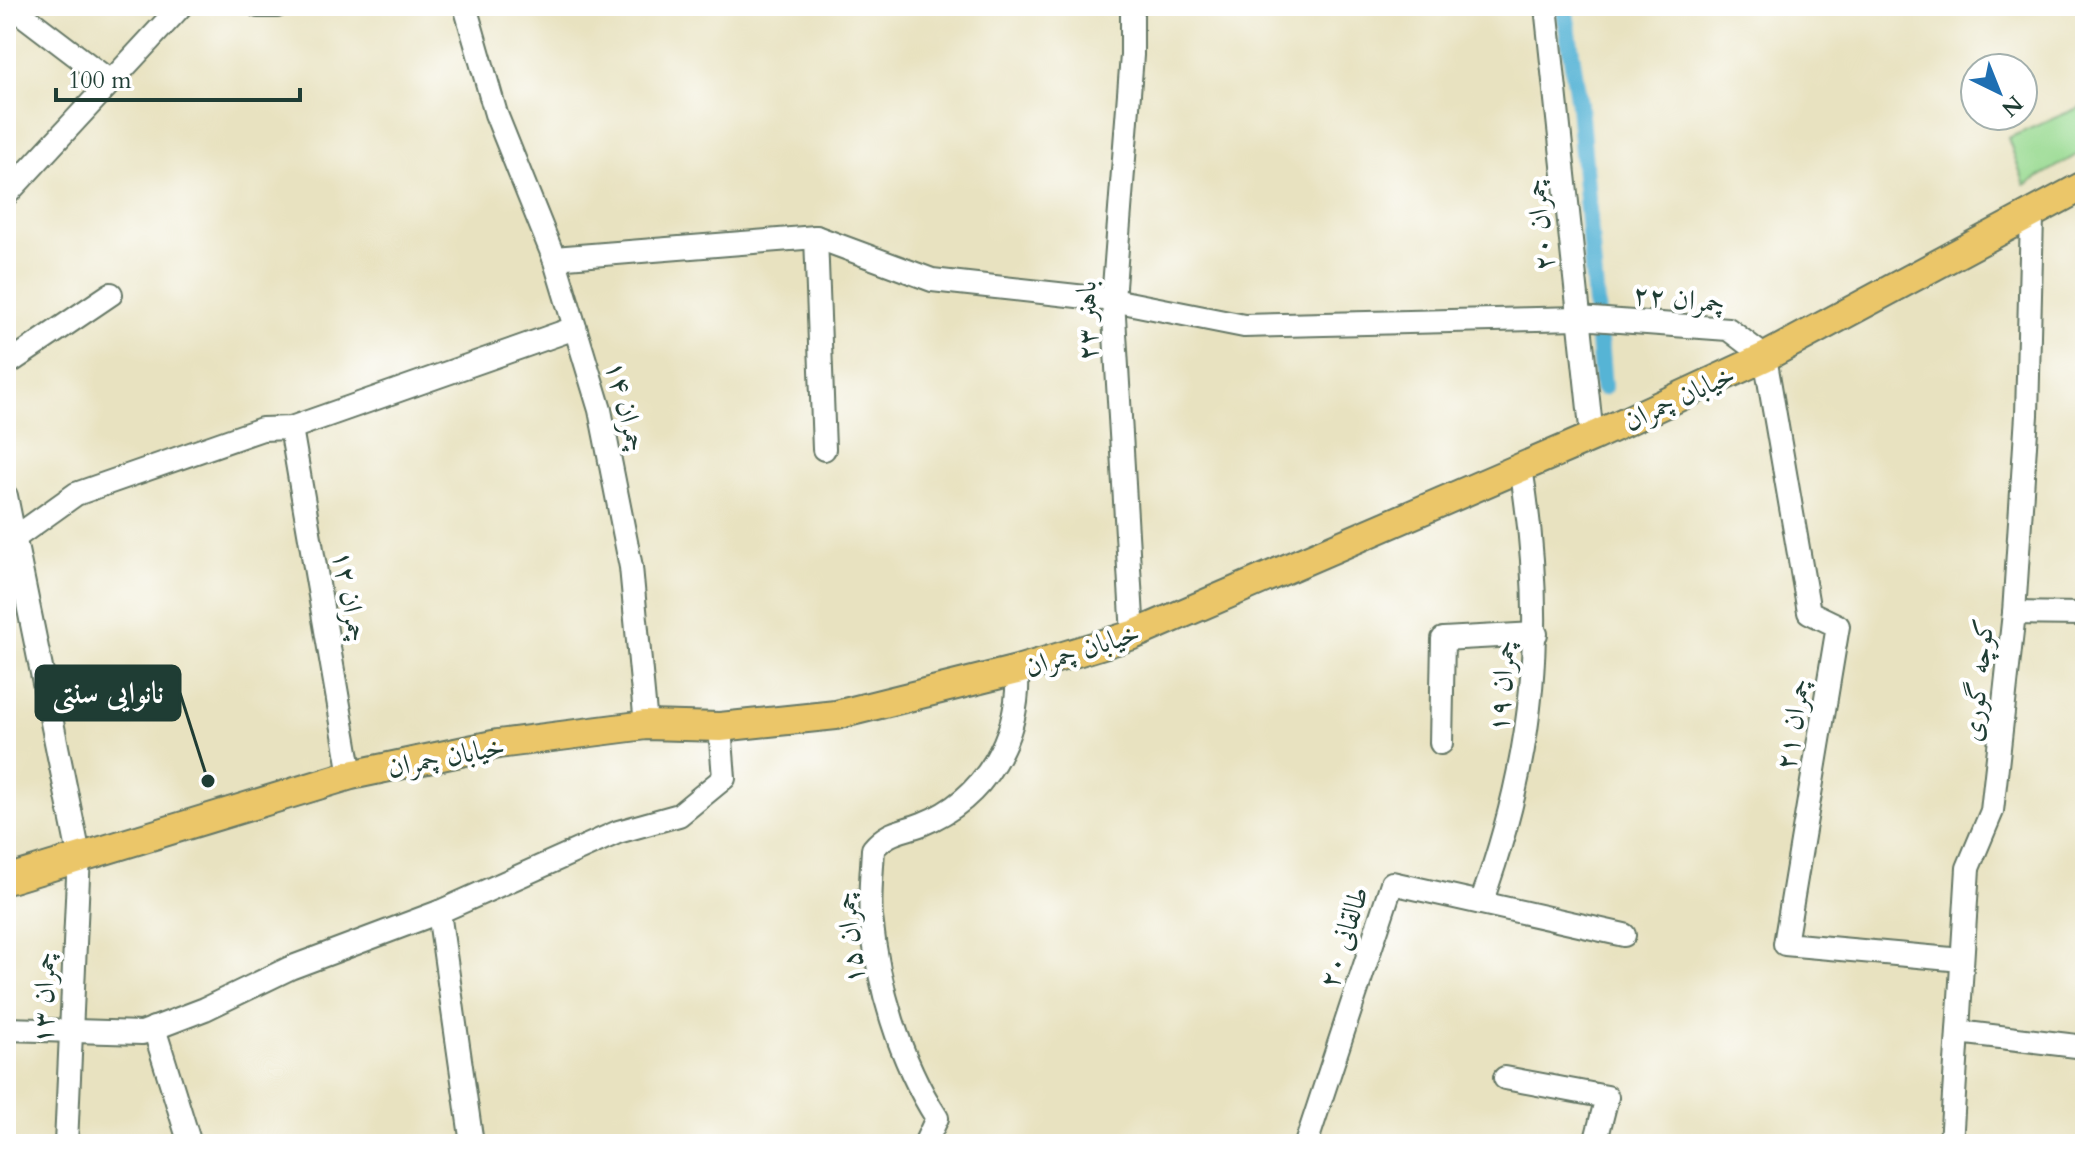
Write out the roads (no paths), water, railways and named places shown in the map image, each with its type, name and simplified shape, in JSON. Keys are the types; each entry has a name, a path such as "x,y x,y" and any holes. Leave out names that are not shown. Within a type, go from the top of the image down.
{"main road":[{"name":"خیابان چمران","path":"6,880 79,855 351,775 498,744 646,725 720,727 836,715 1017,670 1133,635 1592,437 1765,357 2085,185"}],"street":[{"path":"11,6 111,82"},
{"path":"6,195 181,6"},
{"path":"258,6 277,6"},
{"name":"چمران ۱۴","path":"465,6 496,114 554,258 600,410 631,567 646,725"},
{"name":"باهنر ۲۳","path":"1132,6 1132,55 1113,300 1133,635"},
{"name":"چمران ۲۰","path":"1546,6 1592,437"},
{"name":"کوچه گوری","path":"1951,1144 1968,868 1992,811 2014,613 2027,415 2032,216"},
{"path":"554,258 816,237 824,449"},
{"name":"چمران ۲۲","path":"816,237 932,280 1113,300 1244,326 1579,318 1728,329 1765,357"},
{"path":"6,365 111,294"},
{"path":"16,537 76,494 262,429 291,428 575,328"},
{"name":"چمران ۲۱","path":"1765,357 1809,612 1838,626 1785,944 1962,960"},
{"name":"چمران ۱۲","path":"291,428 351,775"},
{"name":"چمران ۱۹","path":"1481,903 1504,838 1526,744 1536,634 1535,578 1521,468"},
{"name":"چمران ۱۳","path":"6,496 16,537 15,579 79,855 66,1144"},
{"path":"2014,613 2085,614"},
{"path":"1441,743 1443,639 1536,634"},
{"name":"چمران ۱۵","path":"925,1144 937,1118 922,1095 887,1008 871,915 873,849 895,830 921,824 959,803 989,773 1009,736 1019,695 1017,670"},
{"path":"6,1029 142,1033 205,1009 290,968 439,912 618,832 679,815 724,778 720,727"},
{"name":"طالقانی ۲۰","path":"1306,1144 1392,883 1624,935"},
{"path":"439,912 472,1144"},
{"path":"154,1028 190,1144"},
{"path":"1958,1032 2085,1047"},
{"path":"1505,1078 1607,1097 1595,1144"}],"waterway":[{"path":"1564,6 1579,105 1603,387"}],"place":[{"name":"نانوایی سنتی","path":"208,781"}]}
